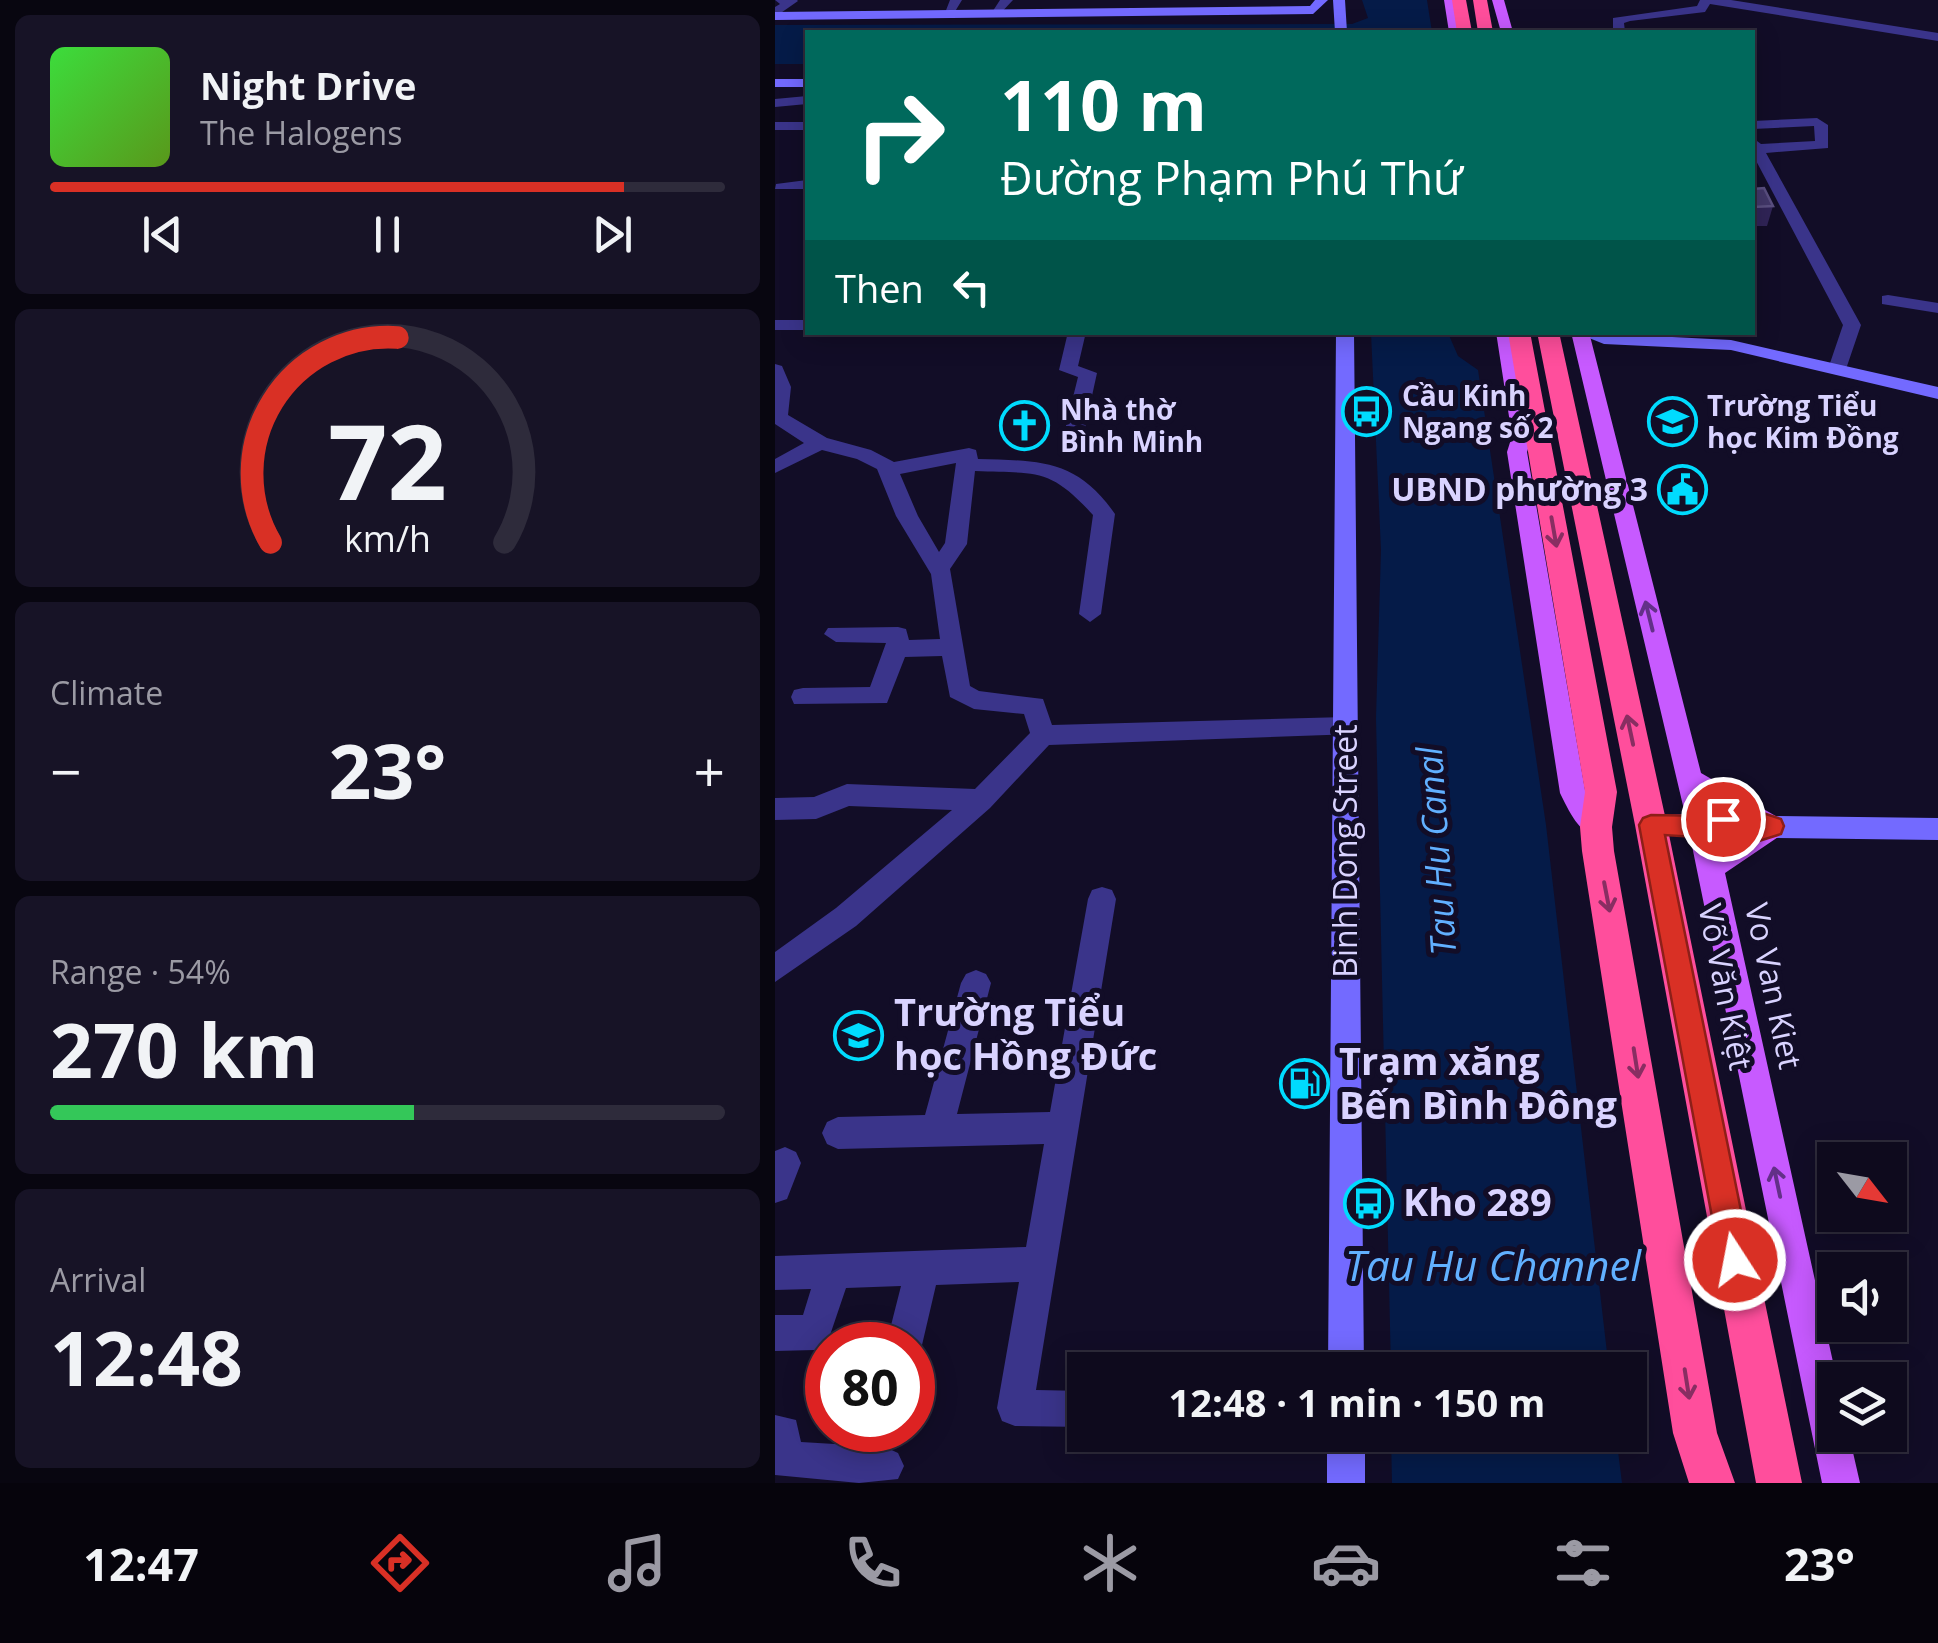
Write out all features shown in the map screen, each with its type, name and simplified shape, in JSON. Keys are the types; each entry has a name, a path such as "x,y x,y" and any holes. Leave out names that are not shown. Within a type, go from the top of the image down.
{"highway":[{"path":"1459,0 1465,30"},
{"path":"1480,0 1486,30"},
{"path":"1520,335 1601,792 1597,828 1695,1433 1712,1483"},
{"name":"Võ Văn Kiệt","path":"1549,335 1651,825 1779,1483"},
{"path":"1597,828 1651,825"}],"main road":[{"path":"1442,0 1447,30"},
{"path":"1450,0 1455,30"},
{"path":"1498,0 1506,30"},
{"path":"1489,335 1504,436 1517,452"},
{"path":"1505,335 1521,436 1517,452 1573,792 1597,828"},
{"name":"Vo Van Kiet","path":"1588,339 1688,778 1706,825 1709,869 1841,1483"},
{"path":"1688,778 1772,826 1709,869"},
{"path":"1651,825 1706,825"},
{"path":"1692,1483 1695,1433"}],"street":[{"path":"775,15 792,1 777,0"},
{"path":"947,14 956,0"},
{"path":"993,14 1007,0"},
{"path":"1339,0 1341,30"},
{"path":"1618,27 1643,12 1701,8 1707,0 1938,36"},
{"path":"775,15 1211,12 1320,3"},
{"path":"775,83 805,83"},
{"path":"775,102 805,100"},
{"path":"1755,124 1817,122 1821,125 1823,145 1755,147"},
{"path":"775,126 805,126"},
{"path":"1755,149 1852,324 1837,369"},
{"path":"781,187 805,185"},
{"path":"1888,300 1938,308"},
{"path":"775,325 805,325"},
{"path":"1071,446 1089,373 1068,370 1076,335"},
{"name":"Binh Dong Street","path":"1345,335 1346,1352"},
{"path":"1588,339 1731,345 1938,393"},
{"path":"775,370 783,398 778,417 821,443 865,454 888,470 907,516 940,568 949,598 959,691 974,700 1035,706 1043,735"},
{"path":"775,467 821,443"},
{"path":"888,470 969,454 956,544 940,568"},
{"path":"967,464 1037,465 1085,492 1104,514 1090,614"},
{"path":"803,697 878,696 897,649 898,635 836,634"},
{"path":"897,649 953,647"},
{"path":"775,969 846,916 981,800 1043,735 1346,727"},
{"path":"775,809 816,808 847,795 981,800"},
{"path":"1706,825 1759,831 1772,826 1938,829"},
{"path":"1067,1409 1015,1408 1102,900"},
{"path":"937,1131 976,984"},
{"path":"837,1133 1063,1128"},
{"path":"775,1273 1039,1264"},
{"path":"910,1322 923,1268"},
{"path":"775,1333 815,1332 834,1271"},
{"path":"775,1433 783,1433 782,1459 885,1466"},
{"path":"1346,1452 1346,1483"}],"water":[{"path":"1362,0 1427,0 1432,30 805,30 805,64 775,64 775,25 1352,24 1368,18"},
{"name":"Tau Hu Channel","path":"1371,335 1449,335 1458,356 1478,370 1546,825 1607,1352 1391,1352 1376,718 1381,550"},
{"path":"1391,1452 1618,1452 1622,1483 1392,1483"}],"building":[{"path":"1764,188 1773,206 1755,207 1755,189"}],"place":[{"name":"Cầu Kinh Ngang số 2","path":"1367,412"},
{"name":"Trường Tiểu học Kim Đồng","path":"1672,422"},
{"name":"Nhà thờ Bình Minh","path":"1025,426"},
{"name":"UBND phường 3","path":"1683,490"},
{"name":"Trường Tiểu học Hồng Đức","path":"859,1035"},
{"name":"Trạm xăng Bến Bình Đông","path":"1304,1084"},
{"name":"Kho 289","path":"1368,1203"}],"route":[{"path":"1723,819 1772,826 1759,831 1725,830 1711,825 1651,825 1735,1260"}],"water label":[{"name":"Tau Hu Canal","path":"1437,851"}]}
